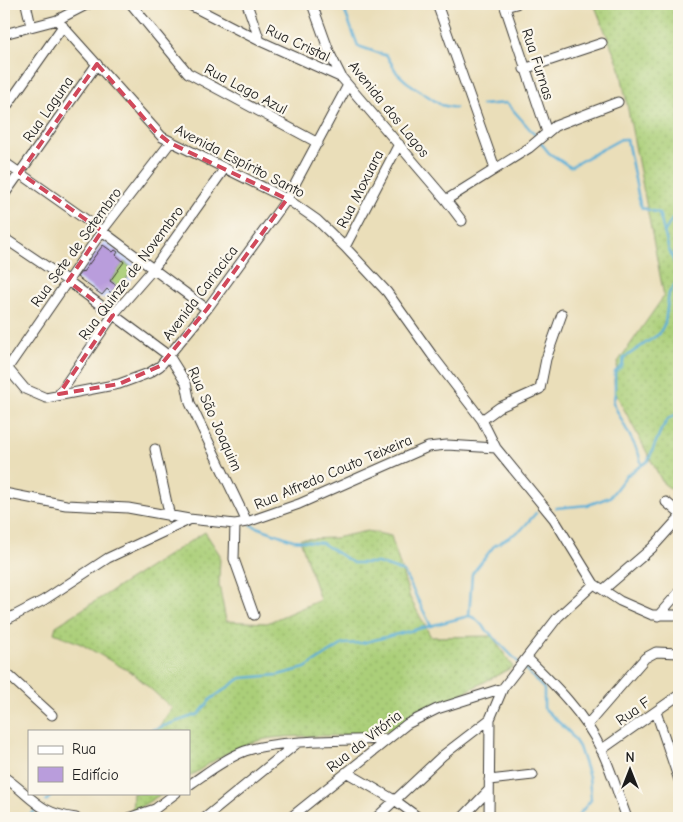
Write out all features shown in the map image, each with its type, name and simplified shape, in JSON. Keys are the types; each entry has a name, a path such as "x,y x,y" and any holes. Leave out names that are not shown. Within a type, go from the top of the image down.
{"street":[{"path":"26,4 31,26"},
{"path":"4,110 60,23 88,4"},
{"name":"Rua Lago Azul","path":"131,4 188,73 318,143"},
{"name":"Rua Cristal","path":"188,4 345,82"},
{"path":"247,4 260,41"},
{"name":"Avenida dos Lagos","path":"312,4 330,54 345,82 462,221"},
{"path":"437,4 494,168"},
{"path":"504,6 516,4"},
{"name":"Rua Furnas","path":"504,6 547,132"},
{"path":"4,34 31,26 60,23"},
{"name":"Avenida Espírito Santo","path":"60,23 155,131 170,143 287,199 317,220 345,247 387,292 482,420 496,448 554,519 594,584"},
{"path":"524,69 602,43"},
{"name":"Rua Laguna","path":"4,196 97,64"},
{"name":"Avenida Cariacica","path":"5,366 32,393 46,398 136,379 160,366 207,309 287,199 318,143 345,82"},
{"path":"446,200 494,168 529,148 547,132 562,123 618,102"},
{"name":"Rua Sete de Setembro","path":"5,366 68,281 102,231 170,143"},
{"name":"Rua Moxuara","path":"345,247 398,144"},
{"path":"4,162 154,268 207,309"},
{"name":"Rua Quinze de Novembro","path":"59,394 113,315 154,268 225,168"},
{"path":"4,238 68,281 169,356"},
{"path":"482,420 500,407 540,389 546,359 562,314"},
{"name":"Rua São Joaquim","path":"169,356 186,383 190,403 247,522"},
{"name":"Rua Alfredo Couto Teixeira","path":"4,492 66,505 120,508 234,524 247,522 299,504 428,447 447,445 496,448"},
{"path":"155,449 170,516"},
{"path":"666,502 679,513"},
{"path":"603,590 652,548 679,518"},
{"path":"4,621 44,600 108,558 189,519"},
{"path":"234,524 234,559 254,615"},
{"path":"489,818 490,719 503,688 558,617 594,584 631,606 658,616 679,615"},
{"path":"658,616 679,592"},
{"path":"587,725 645,658 656,652 679,653"},
{"path":"528,658 550,680 587,725 601,750 627,818"},
{"path":"4,671 52,715"},
{"name":"Rua da Vitória","path":"290,818 386,739 420,717 503,688"},
{"name":"Rua F","path":"601,750 679,695"},
{"path":"656,712 679,780"},
{"path":"376,818 396,802 442,756 490,719"},
{"path":"190,784 224,761 246,751 297,744 386,739"},
{"path":"204,818 297,744"},
{"path":"346,772 419,818"},
{"path":"489,780 533,775"},
{"path":"4,777 40,808 56,815 76,818"},
{"path":"462,818 488,791"},
{"path":"128,818 155,809 175,794"}],"highlighted area":[{"path":"97,64 155,131 170,143 287,199 207,309 160,366 119,384 59,394 113,315 68,281 102,231 20,173"}],"shaded area":[{"path":"104,241 134,263 139,271 113,299 101,298 75,278"}],"green space":[{"path":"594,4 679,4 679,489 676,493 663,483 615,392 614,380 618,362 664,296 620,68"},
{"path":"124,262 134,269 119,288 110,281"},
{"path":"367,531 391,536 410,598 431,637 492,636 513,667 394,729 364,734 261,740 249,743 228,753 190,776 190,730 157,730 172,708 134,674 81,644 54,633 56,626 205,532 220,555 219,584 226,621 267,623 320,600 300,539 335,538"},
{"path":"133,794 161,794 132,812"}],"building":[{"path":"103,245 113,252 115,250 118,252 116,255 124,262 110,281 117,286 111,293 107,289 102,295 77,277 83,272"}],"waterway":[{"path":"342,4 358,46 387,56 397,73 407,82 441,105 455,108"},
{"path":"481,105 507,103 535,135"},
{"path":"541,143 549,153 570,167 621,139 627,140 640,204 642,208 659,213 669,250 679,274 678,280 669,293 665,323 659,334 624,358 622,366 615,372 613,403 638,452 642,465"},
{"path":"664,233 679,207"},
{"path":"556,508 588,505 610,497 626,476 648,461 661,430 668,419 679,413"},
{"path":"469,616 472,574 494,546 521,530 536,513"},
{"path":"251,525 293,540 322,543 353,563 378,563 404,572 431,626"},
{"path":"152,730 199,714 211,699 241,678 278,675 305,668 343,644 362,643 469,616 475,618 519,663"},
{"path":"524,668 544,689 544,708 570,733 579,747 589,777 591,800 576,818"},
{"path":"46,801 53,794"},
{"path":"26,818 35,811"}]}
